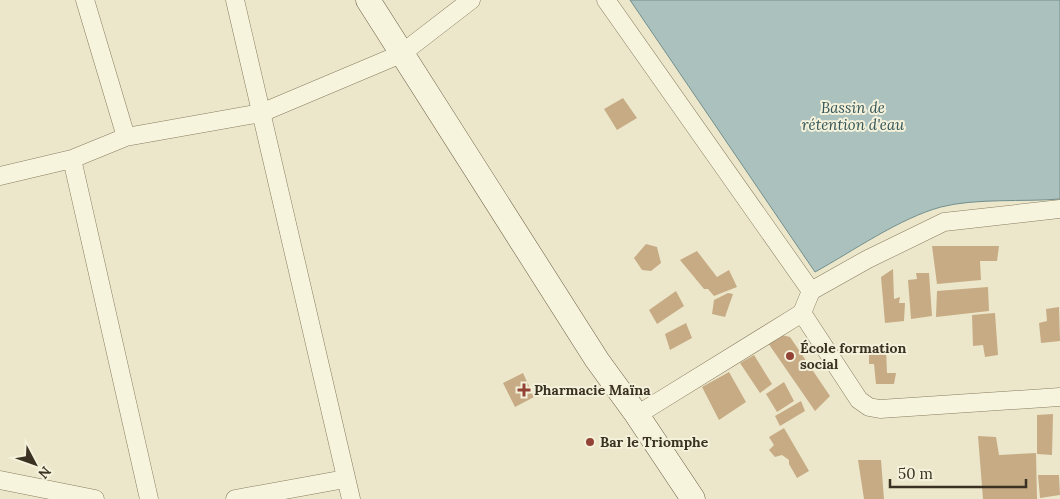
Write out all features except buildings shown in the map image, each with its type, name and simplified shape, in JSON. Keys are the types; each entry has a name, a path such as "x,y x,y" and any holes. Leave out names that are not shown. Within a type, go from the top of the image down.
{"street":[{"path":"84,0 126,137"},
{"path":"235,0 350,499"},
{"path":"368,0 597,360 637,415 693,499"},
{"path":"0,176 72,159 126,137 261,113 401,54 471,0"},
{"path":"606,0 811,291"},
{"path":"72,159 149,499"},
{"path":"637,415 802,313 811,291 868,259 944,222 1060,209"},
{"path":"802,313 859,400 869,407 880,409 1060,397"},
{"path":"235,499 346,479"},
{"path":"0,480 94,499"}],"water":[{"name":"Bassin de rétention d'eau","path":"630,0 1060,0 1060,199 969,202 941,207 925,212 893,227 815,272"}],"place":[{"name":"École formation social","path":"790,356"},
{"name":"Pharmacie Maïna","path":"524,390"},
{"name":"Bar le Triomphe","path":"590,442"}]}
